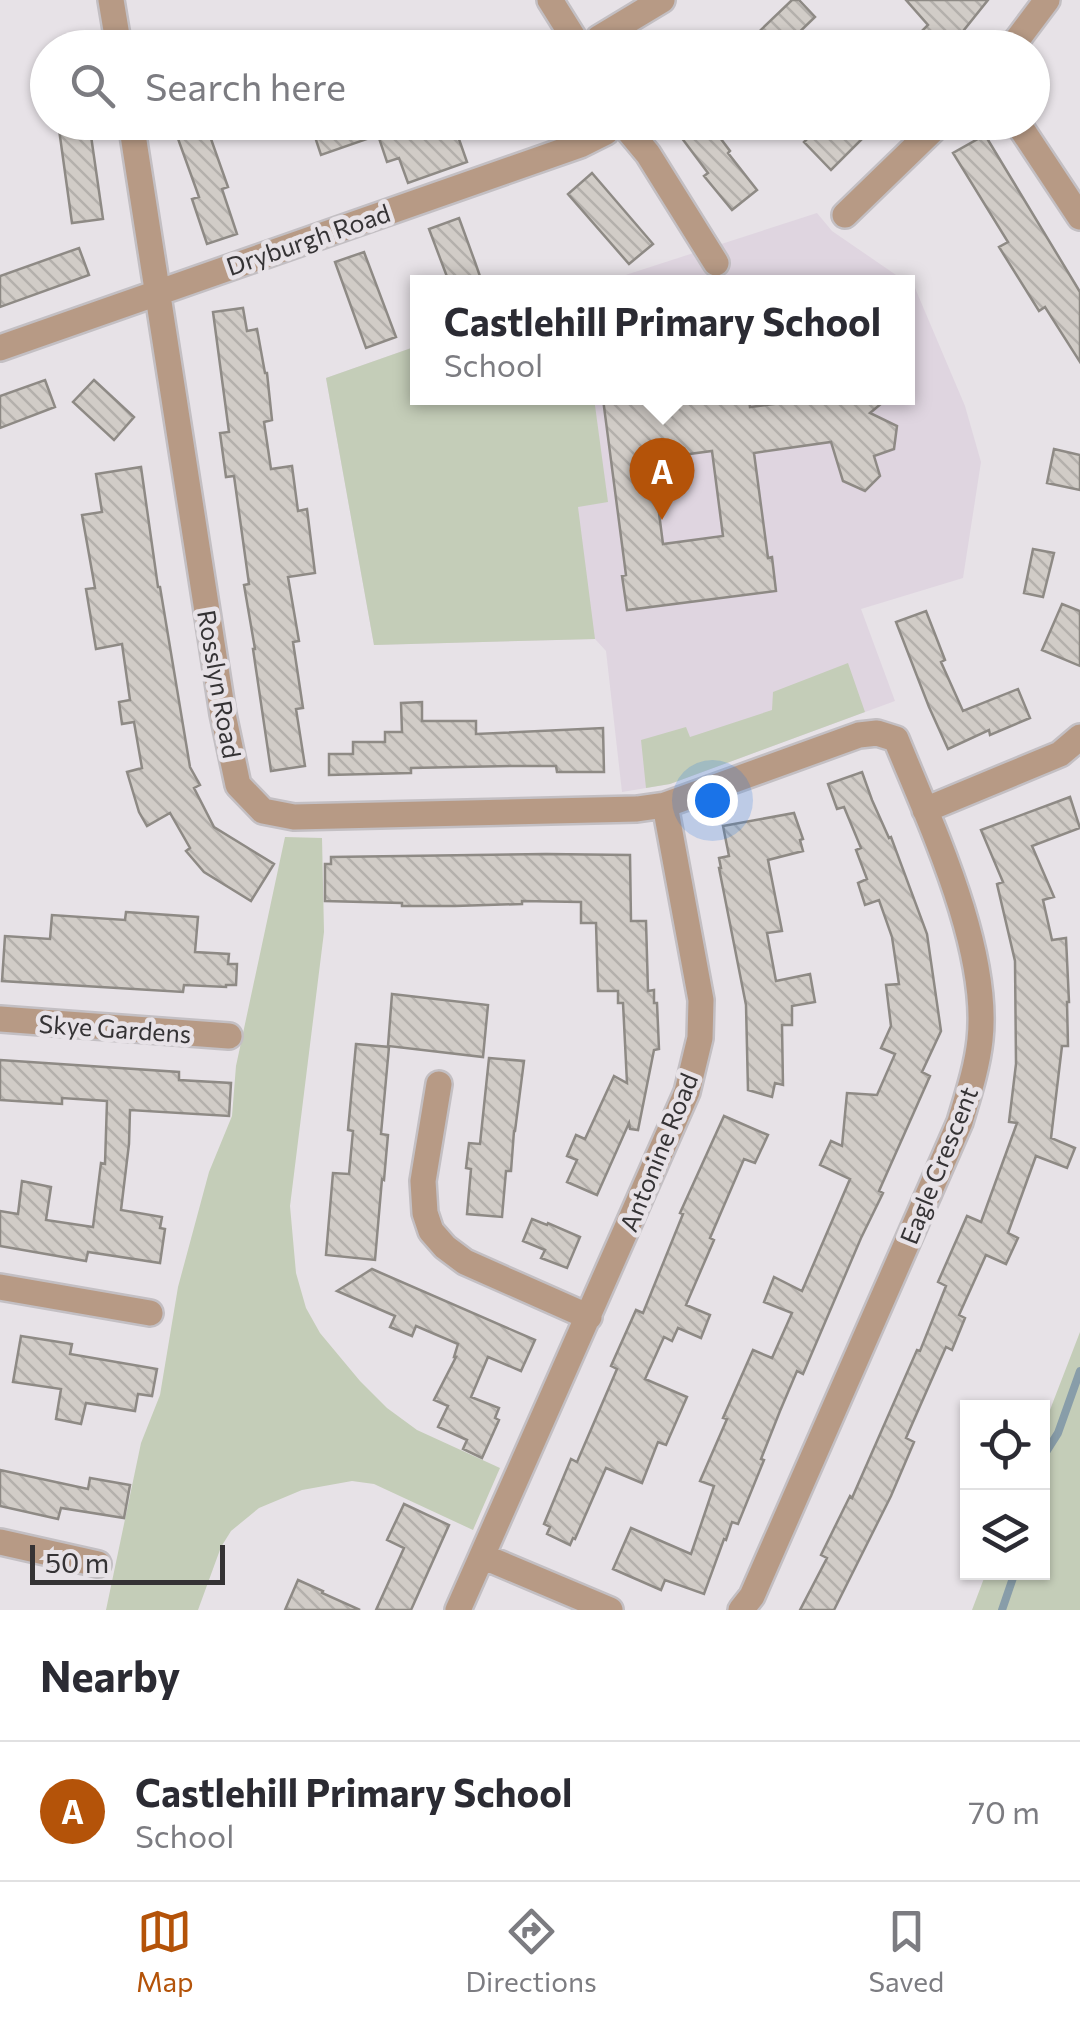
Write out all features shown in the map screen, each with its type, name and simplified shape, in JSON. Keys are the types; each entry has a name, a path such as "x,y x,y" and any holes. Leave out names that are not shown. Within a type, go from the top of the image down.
{"street":[{"path":"111,0 116,30"},
{"path":"550,0 578,30"},
{"path":"612,30 662,0"},
{"path":"1025,30 1048,0"},
{"name":"Rosslyn Road","path":"134,140 227,732 238,785 263,811 303,816 637,809 665,805 859,734"},
{"name":"Dryburgh Road","path":"0,348 590,140"},
{"path":"636,140 716,263"},
{"path":"844,215 922,140"},
{"path":"1029,140 1080,218"},
{"name":"Eagle Crescent","path":"741,1610 752,1596 960,1122 973,1082 980,1038 974,956 958,897 925,810 896,739 877,732 859,734"},
{"path":"925,810 1060,754 1080,737"},
{"name":"Antonine Road","path":"458,1610 687,1092 700,1038 701,1000 665,805"},
{"name":"Skye Gardens","path":"0,1020 230,1036"},
{"path":"439,1084 423,1181 425,1213 432,1230 465,1262 589,1317"},
{"path":"0,1287 150,1313"},
{"path":"0,1542 98,1564"},
{"path":"482,1556 610,1610"}],"shaded area":[{"path":"817,213 832,231 896,275 626,275"},
{"path":"915,288 965,406 981,462 963,578 861,609 895,701 670,784 622,792 606,651 595,639 374,645 326,378 410,348 410,405 915,405"}],"green space":[{"path":"410,348 410,405 595,405 608,502 578,507 595,639 374,645 326,378"},
{"path":"848,663 865,712 670,784 646,788 641,740 686,727 690,737 772,710 773,692"},
{"path":"285,837 322,838 324,932 290,1206 296,1273 306,1308 320,1333 387,1408 417,1430 500,1468 473,1530 374,1484 352,1481 302,1490 259,1508 231,1531 221,1547 198,1610 106,1610 141,1443 160,1395 178,1287 209,1172 232,1116 236,1066"},
{"path":"1080,1332 1080,1610 972,1610 983,1580 1050,1580 1050,1410"}],"building":[{"path":"792,0 799,0 815,17 802,30 761,30"},
{"path":"906,0 988,0 964,30 923,30 928,25"},
{"path":"60,140 92,140 103,219 72,223"},
{"path":"178,140 211,140 228,187 222,189 237,234 207,244 192,199 199,197"},
{"path":"316,140 364,140 321,155"},
{"path":"380,140 459,140 467,162 408,183 399,158 387,162"},
{"path":"683,140 722,140 757,190 732,210 704,176 708,173"},
{"path":"806,140 861,140 831,170"},
{"path":"976,140 988,140 1080,292 1080,362 1045,307 1039,311 999,247 1008,242 953,153"},
{"path":"592,173 653,244 629,264 568,194"},
{"path":"459,218 479,275 446,275 429,229"},
{"path":"79,248 89,275 0,307 0,276"},
{"path":"364,252 396,337 366,348 335,262"},
{"path":"243,308 247,331 257,329 267,373 272,420 264,422 271,469 292,466 298,511 307,509 315,573 288,577 299,641 293,642 303,708 296,709 305,766 271,771 244,585 249,584 234,476 226,477 220,433 229,432 213,312"},
{"path":"45,380 55,407 0,428 0,396"},
{"path":"94,380 134,417 114,440 73,402"},
{"path":"604,405 880,405 870,413 897,426 894,449 874,456 880,476 865,491 843,481 831,442 754,453 776,591 627,610 622,576 626,575","holes":["712,451 723,536 663,544 652,459"]},
{"path":"1054,449 1080,455 1080,490 1047,483"},
{"path":"141,467 190,767 200,785 194,788 214,827 274,864 251,901 204,872 186,851 190,848 170,813 147,826 127,772 142,768 134,722 122,724 119,702 130,700 122,644 96,649 86,589 95,588 82,515 102,512 96,474"},
{"path":"1033,549 1054,553 1043,597 1024,593"},
{"path":"1062,604 1080,611 1080,666 1042,650"},
{"path":"926,611 945,660 941,662 963,711 1018,689 1030,718 990,735 989,730 948,749 896,622"},
{"path":"422,702 422,721 476,721 476,734 603,728 604,772 557,772 556,766 513,766 329,775 329,754 353,754 353,742 385,742 385,732 402,732 401,703"},
{"path":"862,772 927,934 941,1031 922,1072 930,1076 803,1374 797,1371 738,1524 732,1522 704,1594 665,1580 661,1590 613,1569 631,1528 691,1554 714,1486 700,1481 727,1419 723,1418 753,1350 772,1358 792,1313 764,1302 774,1277 802,1291 850,1179 820,1165 831,1141 842,1146 847,1093 877,1095 895,1054 881,1048 891,1026 886,985 899,984 892,937 879,900 865,905 858,883 867,879 856,850 861,848 844,807 837,809 828,784"},
{"path":"1070,797 1080,828 1032,846 1054,897 1043,900 1052,940 1066,938 1068,1046 1062,1046 1051,1138 1075,1148 1067,1168 1036,1156 1008,1233 1018,1238 1006,1264 986,1255 959,1315 965,1318 952,1350 946,1347 906,1438 914,1442 891,1496 834,1610 800,1610 827,1558 821,1555 852,1498 917,1350 920,1351 946,1286 938,1282 967,1216 981,1222 1017,1123 1009,1122 1016,1064 1015,961 997,884 1003,882 981,830"},
{"path":"794,813 803,851 768,860 782,931 767,933 776,981 810,974 815,1002 792,1006 792,1025 782,1025 783,1085 775,1083 772,1097 748,1090 746,1005 719,858 729,856 723,826"},
{"path":"630,855 631,921 646,921 648,991 654,990 657,1003 659,1049 654,1050 638,1130 630,1129 629,1123 597,1195 567,1182 577,1160 567,1156 576,1135 585,1139 614,1076 627,1083 623,1003 618,1003 618,991 598,991 596,923 581,923 581,902 402,906 325,901 325,864 331,864 331,857"},
{"path":"126,912 198,917 195,952 229,954 228,964 237,964 236,985 184,985 183,992 2,981 5,936 50,939 52,915 125,920"},
{"path":"392,994 488,1005 483,1057 388,1046"},
{"path":"356,1044 389,1047 381,1134 388,1135 375,1260 326,1255 333,1173 349,1174 353,1131 348,1130"},
{"path":"489,1058 524,1061 502,1217 467,1214 469,1143 480,1144"},
{"path":"0,1060 179,1072 179,1080 231,1083 229,1116 130,1110 121,1210 162,1217 160,1228 165,1229 160,1263 88,1252 86,1261 0,1246 0,1211 18,1214 22,1181 51,1187 46,1220 93,1227 101,1163 105,1164 107,1101 62,1098 62,1104 0,1100"},
{"path":"724,1116 768,1135 755,1163 744,1159 686,1305 710,1315 701,1338 678,1328 672,1341 664,1337 645,1379 687,1397 666,1445 658,1442 642,1483 606,1468 570,1545 547,1534 550,1527 544,1524 571,1459 577,1462 617,1369 611,1366 636,1310 643,1313 683,1214 680,1213"},
{"path":"532,1219 580,1237 567,1268 541,1258 545,1250 523,1241"},
{"path":"372,1269 535,1340 521,1371 488,1357 471,1397 499,1408 495,1418 499,1420 482,1458 463,1449 467,1440 438,1427 448,1406 434,1400 456,1357 458,1344 416,1326 412,1336 390,1327 395,1316 337,1291"},
{"path":"21,1336 72,1344 70,1354 157,1369 152,1396 138,1394 135,1411 86,1403 81,1424 56,1419 61,1389 13,1382"},
{"path":"0,1470 88,1489 90,1478 130,1485 124,1518 61,1508 58,1519 0,1506"},
{"path":"404,1504 449,1525 411,1610 376,1610 404,1548 387,1540"},
{"path":"298,1580 322,1593 360,1610 285,1610"}],"waterway":[{"path":"1050,1446 1080,1371"},
{"path":"1002,1610 1012,1580"}],"place":[{"name":"Castlehill Primary School","path":"662,520"}]}
